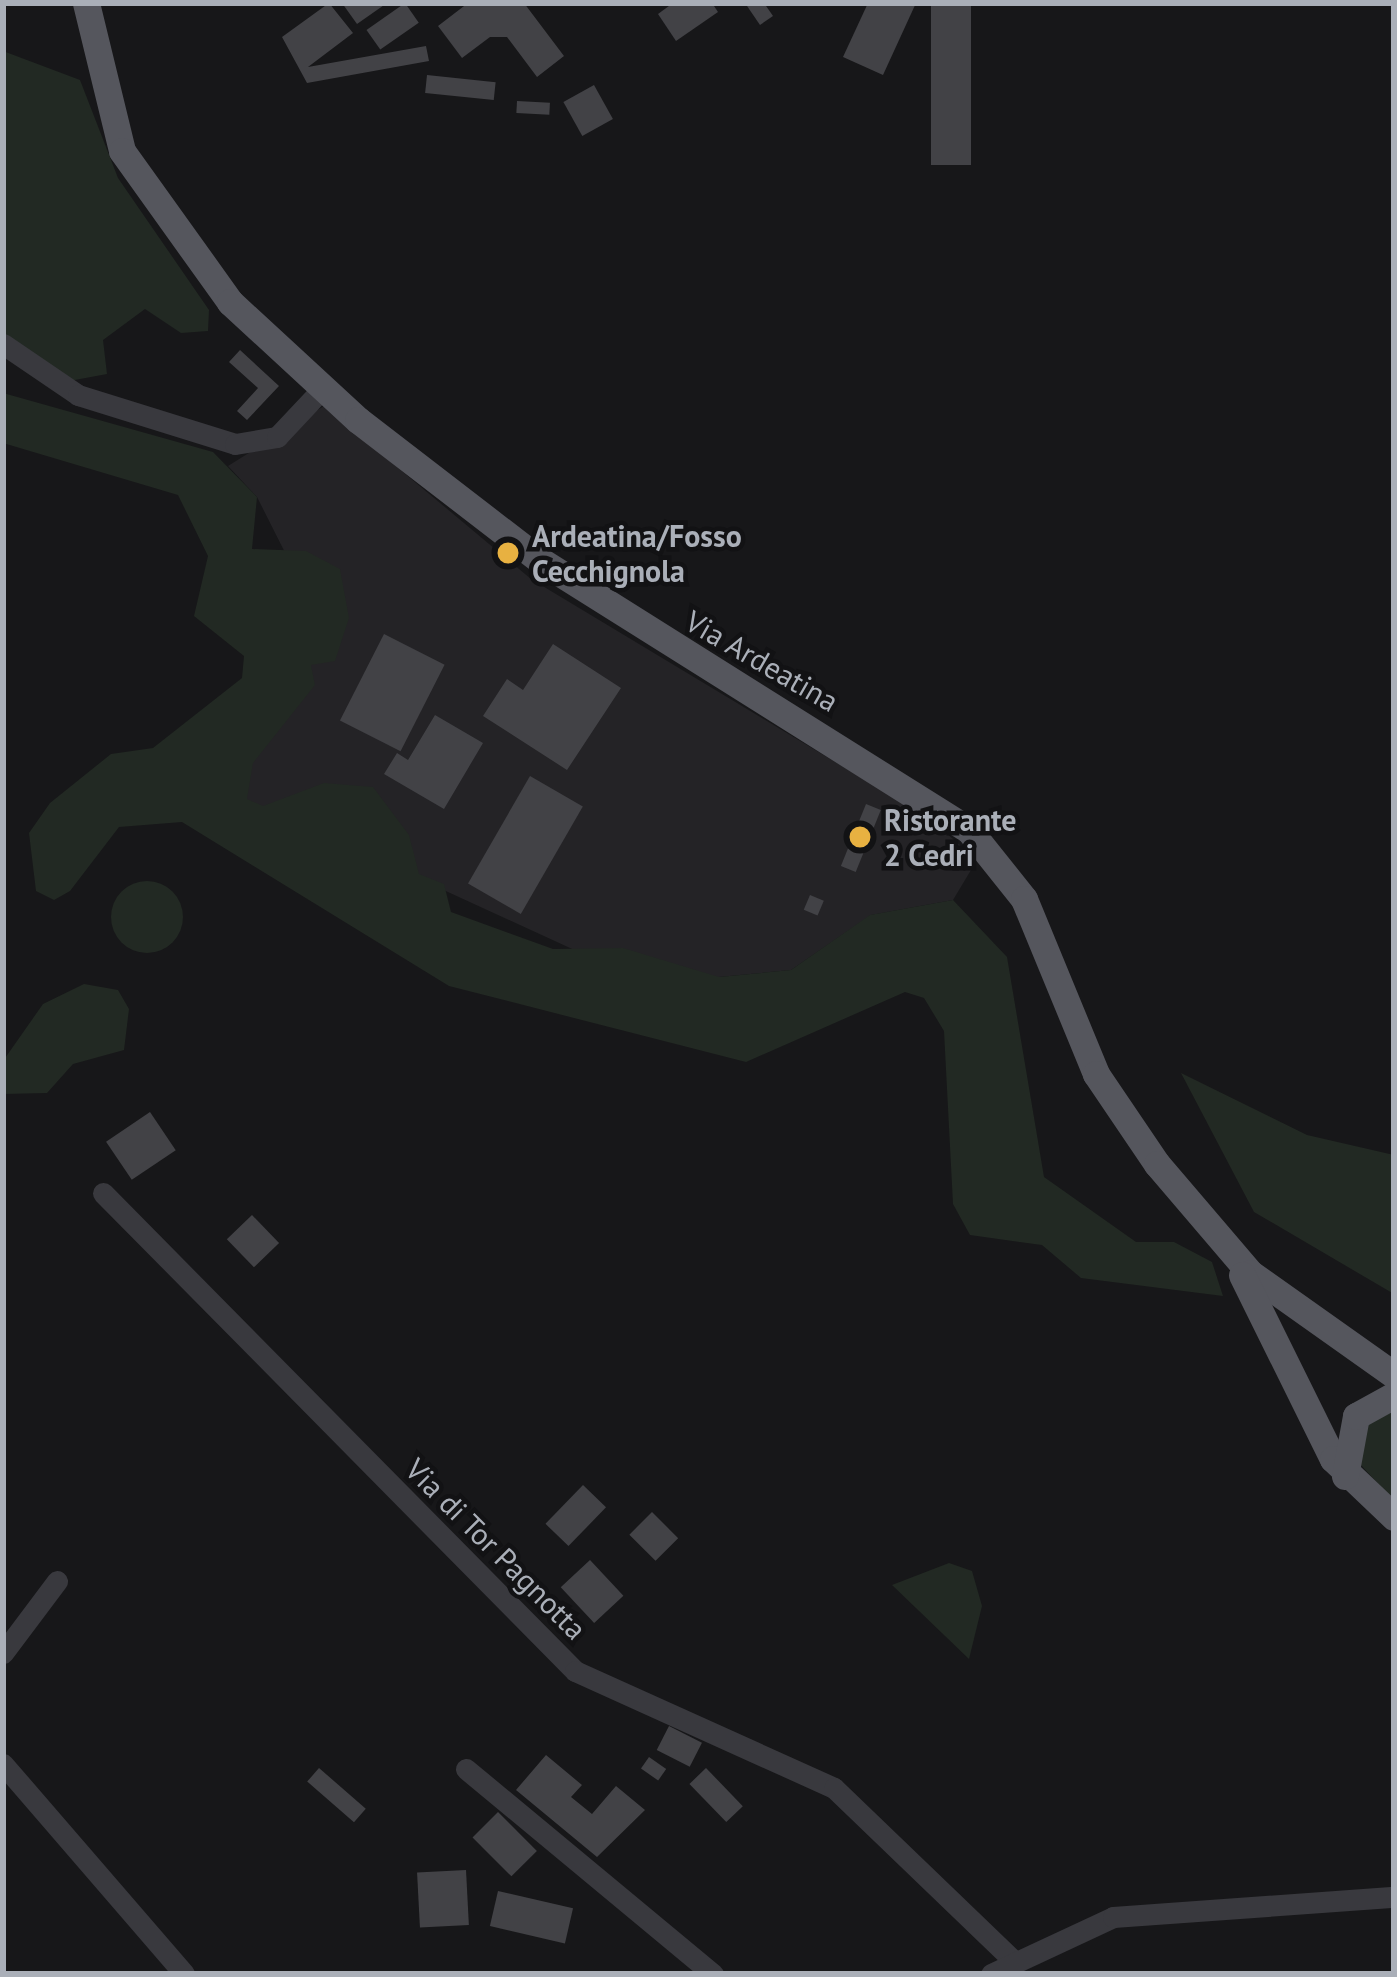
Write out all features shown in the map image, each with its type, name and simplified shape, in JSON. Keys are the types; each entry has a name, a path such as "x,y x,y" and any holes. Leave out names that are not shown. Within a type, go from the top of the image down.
{"main road":[{"name":"Via Ardeatina","path":"86,3 107,108 137,180 221,292 322,389 606,606 969,830 1042,933 1116,1108 1232,1255 1345,1476 1394,1517"},
{"name":"Via Ardeatina","path":"1232,1255 1394,1375"},
{"path":"1345,1476 1356,1416 1394,1395"}],"street":[{"path":"3,344 78,395 235,444 277,436 322,389"},
{"name":"Via di Tor Pagnotta","path":"103,1193 574,1671 833,1788 1012,1959"},
{"path":"3,1653 57,1581"},
{"path":"3,1764 184,1974"},
{"path":"466,1769 713,1974"},
{"path":"991,1974 1012,1959 1148,1910 1394,1897"}],"shaded area":[{"path":"3,51 80,80 118,178 209,310 208,331 181,333 145,309 103,340 107,374 64,382 3,335"},
{"path":"3,393 213,452 257,497 252,549 306,551 340,569 349,618 335,661 311,665 315,685 253,763 247,799 263,806 324,783 373,787 409,835 419,874 444,884 451,912 553,949 623,948 719,977 791,970 870,915 953,900 1007,957 1044,1177 1136,1242 1174,1242 1212,1262 1223,1296 1081,1278 1042,1245 970,1235 953,1204 944,1031 924,998 905,992 746,1062 449,986 182,822 119,827 70,891 54,900 36,891 29,833 50,803 111,754 153,748 242,678 244,656 194,616 208,556 178,495 3,443"},
{"path":"324,406 531,579 930,819 977,860 953,900 871,915 791,970 719,977 681,999 219,787 318,618 257,497 228,466"},
{"path":"147,881 172,892 183,917 172,942 147,953 122,942 111,917 122,892"},
{"path":"84,984 118,990 129,1009 124,1050 73,1064 47,1093 3,1094 3,1061 43,1004"},
{"path":"1181,1073 1307,1135 1394,1155 1394,1294 1254,1212"},
{"path":"1394,1404 1394,1501 1359,1463 1355,1434"},
{"path":"949,1563 972,1571 982,1606 969,1659 892,1585"}],"building":[{"path":"329,3 353,33 308,67 426,46 429,61 307,83 282,37"},
{"path":"342,3 387,3 357,24"},
{"path":"405,3 419,23 380,50 366,30"},
{"path":"468,3 524,3 564,56 537,77 507,37 490,37 462,58 438,26"},
{"path":"673,3 712,3 718,12 676,41 658,14"},
{"path":"745,3 764,3 773,16 760,25"},
{"path":"868,3 916,3 883,75 843,57"},
{"path":"931,3 971,3 971,165 931,165"},
{"path":"427,75 496,82 494,100 425,93"},
{"path":"594,85 613,119 582,136 563,102"},
{"path":"517,101 550,103 549,115 516,113"},
{"path":"240,350 279,386 247,420 237,411 258,388 229,362"},
{"path":"384,634 445,665 401,751 340,720"},
{"path":"553,644 621,688 567,770 483,716 507,679 523,690"},
{"path":"435,715 483,743 444,809 384,774 397,753 408,760"},
{"path":"530,776 583,806 521,914 468,883"},
{"name":"Ristorante 2 Cedri","path":"866,804 881,810 856,872 841,866"},
{"path":"810,895 824,901 818,916 804,910"},
{"path":"150,1112 176,1150 132,1180 106,1142"},
{"path":"252,1215 279,1243 254,1267 227,1239"},
{"path":"583,1485 606,1507 569,1546 545,1524"},
{"path":"652,1512 678,1538 656,1561 629,1535"},
{"path":"590,1560 623,1596 594,1623 561,1587"},
{"path":"669,1726 702,1743 690,1767 657,1750"},
{"path":"546,1755 582,1785 571,1797 592,1814 616,1786 645,1810 597,1857 516,1790"},
{"path":"649,1757 666,1769 658,1781 641,1768"},
{"path":"319,1768 366,1809 354,1822 307,1782"},
{"path":"706,1768 743,1806 726,1822 689,1784"},
{"path":"498,1812 537,1851 511,1876 473,1837"},
{"path":"466,1870 469,1925 420,1927 417,1873"},
{"path":"498,1891 573,1908 565,1943 490,1926"}],"place":[{"name":"Ardeatina/Fosso Cecchignola","path":"508,553"},
{"name":"Ristorante 2 Cedri","path":"860,837"}]}
